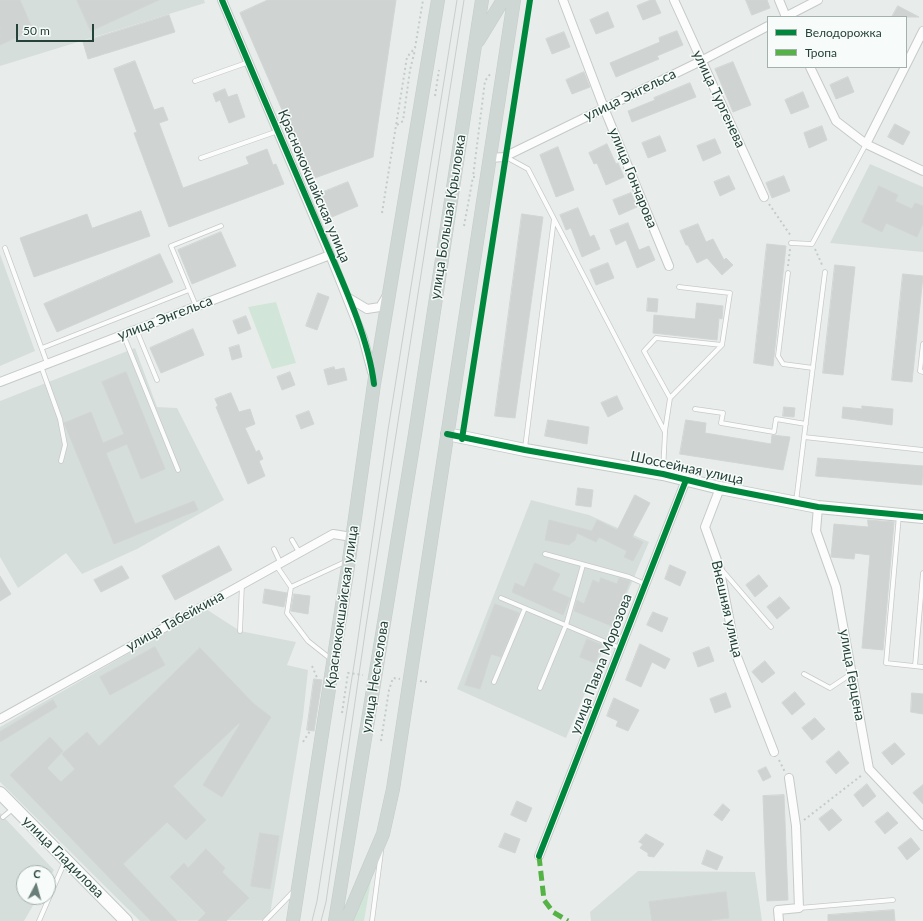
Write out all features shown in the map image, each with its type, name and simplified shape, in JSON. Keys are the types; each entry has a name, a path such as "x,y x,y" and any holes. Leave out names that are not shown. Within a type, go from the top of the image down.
{"main road":[{"path":"374,384 438,0"},
{"name":"улица Большая Крыловка","path":"415,434 482,0"},
{"path":"475,46 503,0"},
{"path":"346,921 383,834 399,750 514,0"},
{"name":"Краснококшайская улица","path":"294,921 334,661 374,384"},
{"name":"улица Несмелова","path":"335,921 415,434"}],"street":[{"name":"Краснококшайская улица","path":"222,0 347,297 369,355 374,384"},
{"name":"улица Гончарова","path":"563,0 604,108 669,266"},
{"name":"улица Тургенева","path":"674,0 764,197"},
{"path":"779,0 786,16"},
{"path":"788,16 818,0"},
{"name":"улица Энгельса","path":"490,158 504,157 701,61 767,27"},
{"path":"907,62 923,31"},
{"path":"810,68 836,121 866,144 923,171"},
{"path":"866,144 904,68"},
{"name":"улица Энгельса","path":"0,382 330,255"},
{"path":"347,297 363,308 374,309 380,307 385,300 392,271"},
{"name":"Шоссейная улица","path":"447,434 462,439 663,474 720,488 818,507 923,516"},
{"name":"улица Павла Морозова","path":"539,856 686,480"},
{"name":"Внешняя улица","path":"720,488 705,527 719,566 736,654 774,752"},
{"name":"улица Герцена","path":"818,507 816,531 836,588 869,769"},
{"name":"улица Табейкина","path":"0,719 278,563 333,534 352,537"},
{"path":"869,769 923,826"},
{"path":"779,921 778,910 799,908 796,826 789,778"},
{"name":"улица Гладилова","path":"0,793 66,859 122,920"}],"lane":[{"path":"195,81 248,62"},
{"path":"201,158 278,131"},
{"path":"791,244 812,244 866,144"},
{"path":"504,157 528,169 665,432"},
{"path":"524,450 554,218"},
{"path":"196,306 171,246 221,226"},
{"path":"5,248 42,348 44,364 60,419 65,445 61,461"},
{"path":"796,502 825,272"},
{"path":"788,273 778,356 783,364 813,368"},
{"path":"663,474 665,432 670,398 722,346 730,293 679,287"},
{"path":"42,348 189,290"},
{"path":"136,329 157,380"},
{"path":"123,334 178,470"},
{"path":"670,398 644,351 656,338 722,346"},
{"path":"923,344 920,371 923,372"},
{"path":"695,409 723,413 721,423 774,432 776,419 806,424"},
{"path":"804,437 923,450"},
{"path":"899,514 886,664 923,667"},
{"path":"292,540 299,552"},
{"path":"274,548 278,563 291,587 287,612 308,641 334,661"},
{"path":"545,554 629,577 645,584"},
{"path":"291,587 349,560"},
{"path":"540,688 566,625 583,565"},
{"path":"719,566 771,627"},
{"path":"915,666 923,573"},
{"path":"240,631 242,583"},
{"path":"501,598 620,648"},
{"path":"494,682 525,608"},
{"path":"804,674 830,688 852,673"},
{"path":"3,817 14,807"},
{"path":"372,920 383,834"},
{"path":"39,921 66,859"},
{"path":"265,921 299,886"},
{"path":"799,908 893,900"}],"path":[{"path":"396,126 403,121 410,70 423,0"},
{"path":"462,439 504,157 530,0"},
{"path":"382,213 407,57 415,48"},
{"path":"435,96 439,70"},
{"path":"478,131 485,81"},
{"path":"464,226 473,176"},
{"path":"764,197 791,235 788,273"},
{"path":"812,244 825,272"},
{"path":"312,666 318,679"},
{"path":"342,713 348,673 363,675"},
{"path":"381,741 389,690"},
{"path":"303,742 310,731"},
{"path":"774,752 789,778"},
{"path":"796,826 869,769"}],"shaded area":[{"path":"0,0 204,0 205,3 0,66"},
{"path":"870,164 923,187 923,252 830,243"},
{"path":"0,254 35,351 0,366"},
{"path":"135,348 157,407 177,408 224,500 137,549 82,574 66,553 18,588 0,557 0,401"},
{"path":"531,500 589,515 649,542 566,738 457,689"},
{"path":"206,609 240,631 296,642 287,665 308,670 303,717 269,920 140,921 0,782 0,727"},
{"path":"0,813 49,865 16,865 16,905 33,905 24,921 0,921"},
{"path":"638,871 755,872 762,921 591,921 590,912"}],"green space":[{"path":"276,302 296,363 272,369 248,307"},
{"path":"372,874 364,921 349,921"}],"building":[{"path":"0,0 20,0 33,30 0,45"},
{"path":"77,0 159,0 91,31"},
{"path":"268,0 396,0 373,157 312,179 240,13"},
{"path":"651,0 655,0 661,13 643,20 637,6"},
{"path":"746,0 767,0 770,8 752,15"},
{"path":"898,6 919,17 907,16 893,16"},
{"path":"608,12 614,27 596,34 590,20"},
{"path":"169,15 175,32 88,59 83,42"},
{"path":"677,31 683,45 657,56 659,59 616,77 610,63 660,42 659,38"},
{"path":"564,32 570,47 552,54 546,39"},
{"path":"135,61 154,110 163,107 168,120 159,123 183,188 249,164 246,157 267,149 273,165 276,164 284,184 169,227 134,133 137,132 114,69"},
{"path":"733,62 751,105 733,112 715,69"},
{"path":"584,72 590,87 572,94 566,80"},
{"path":"848,77 854,92 836,99 830,85"},
{"path":"690,83 696,97 632,122 628,111"},
{"path":"225,89 228,97 237,94 245,117 229,123 220,100 216,102 213,94"},
{"path":"803,92 809,107 791,114 785,100"},
{"path":"895,124 910,132 903,145 888,137"},
{"path":"822,126 827,140 809,148 804,133"},
{"path":"660,136 666,151 648,158 642,143"},
{"path":"715,139 721,153 703,161 697,146"},
{"path":"607,144 624,177 606,185 597,163 594,164 589,153"},
{"path":"558,147 574,190 556,197 540,155"},
{"path":"729,176 735,189 720,196 714,182"},
{"path":"784,176 790,191 772,198 766,183"},
{"path":"348,182 358,206 332,217 321,193"},
{"path":"879,186 898,195 895,201 912,209 915,203 923,206 923,223 917,237 886,223 882,232 862,222"},
{"path":"631,193 637,207 619,215 613,200"},
{"path":"578,208 590,237 594,235 600,249 582,257 571,228 566,230 560,215"},
{"path":"141,211 150,236 34,277 20,238 87,214 92,228"},
{"path":"522,214 543,217 515,418 495,416"},
{"path":"628,223 639,250 649,246 655,260 637,268 626,240 616,245 610,230"},
{"path":"698,224 706,242 713,239 724,260 726,258 733,265 722,275 707,258 697,263 688,245 686,245 680,231"},
{"path":"221,232 236,266 192,284 178,250"},
{"path":"767,244 786,246 773,366 754,363"},
{"path":"160,254 173,282 57,332 44,304"},
{"path":"608,263 614,278 596,285 590,270"},
{"path":"835,265 855,267 843,375 823,373"},
{"path":"903,274 923,276 912,382 892,380"},
{"path":"318,293 329,297 317,330 306,326"},
{"path":"648,298 658,299 657,312 647,311"},
{"path":"697,303 723,306 722,319 719,318 717,340 653,333 654,315 695,319"},
{"path":"246,316 251,329 238,334 233,321"},
{"path":"193,329 204,355 161,373 150,348"},
{"path":"239,345 242,357 232,360 229,348"},
{"path":"334,367 335,370 344,368 347,380 328,385 324,370"},
{"path":"126,372 165,469 141,479 127,444 106,453 135,524 194,501 198,510 114,544 64,423 91,412 103,443 124,434 102,382"},
{"path":"290,372 295,385 282,390 277,377"},
{"path":"231,393 239,412 250,409 255,424 245,428 256,452 259,450 263,459 259,461 265,476 248,484 216,407 218,406 215,399"},
{"path":"617,396 623,409 608,417 601,403"},
{"path":"862,406 893,409 892,425 842,418 843,407 862,409"},
{"path":"784,407 795,408 794,417 783,416"},
{"path":"309,411 314,424 301,429 296,416"},
{"path":"548,420 589,427 587,444 545,436"},
{"path":"686,420 706,423 705,433 771,444 772,435 790,437 783,470 680,454"},
{"path":"818,458 923,466 922,485 816,476"},
{"path":"578,488 593,490 591,507 576,505"},
{"path":"635,495 650,503 632,537 643,542 633,561 624,557 627,551 599,537 596,542 577,533 575,540 569,545 545,540 549,520 592,531 597,520 617,530"},
{"path":"868,520 894,522 883,650 862,648 870,555 855,553 854,559 831,557 834,524 868,527"},
{"path":"219,546 232,570 175,600 162,576"},
{"path":"535,563 560,574 552,590 570,598 563,615 512,592 515,583 524,587"},
{"path":"670,565 686,572 680,586 665,579"},
{"path":"122,566 129,578 101,592 94,580"},
{"path":"759,575 768,586 755,597 746,585"},
{"path":"0,576 11,594 0,601"},
{"path":"601,578 617,584 619,578 630,581 612,626 574,611 577,600 584,604 593,580 599,583"},
{"path":"265,589 287,593 284,607 263,603"},
{"path":"294,594 310,596 308,614 291,611"},
{"path":"780,597 790,608 777,619 767,607"},
{"path":"495,604 519,613 501,657 491,654 480,689 465,685"},
{"path":"653,612 668,618 662,632 647,625"},
{"path":"587,639 602,645 595,663 580,657"},
{"path":"640,644 670,659 665,669 652,662 641,687 626,680"},
{"path":"155,647 165,665 110,695 100,677"},
{"path":"709,647 714,661 698,667 693,653"},
{"path":"200,648 254,704 271,717 222,797 203,785 240,724 239,723 173,786 206,820 186,840 167,822 123,864 177,921 151,921 10,775 50,737 63,751 47,768 61,782 75,769 62,754 87,732 99,746"},
{"path":"765,661 775,673 762,683 752,672"},
{"path":"314,679 322,680 314,731 307,730"},
{"path":"795,692 805,704 792,715 782,703"},
{"path":"726,693 731,707 715,713 710,699"},
{"path":"912,693 923,694 923,714 911,712"},
{"path":"614,698 639,710 628,731 616,726 618,721 607,716"},
{"path":"53,700 57,707 0,742 0,732"},
{"path":"815,718 825,729 812,740 802,728"},
{"path":"895,743 905,754 892,765 882,753"},
{"path":"839,751 849,763 836,774 826,762"},
{"path":"766,767 771,777 763,781 758,771"},
{"path":"867,784 876,796 863,807 854,795"},
{"path":"923,785 923,804 913,793"},
{"path":"784,795 788,900 767,901 763,796"},
{"path":"517,801 532,808 526,822 511,815"},
{"path":"723,804 730,810 722,821 714,815"},
{"path":"832,809 842,820 829,831 819,819"},
{"path":"888,812 898,823 885,834 875,822"},
{"path":"260,833 279,836 270,889 251,886"},
{"path":"505,833 520,839 515,853 499,847"},
{"path":"646,834 664,844 654,857 648,856 648,853 640,848 643,844 639,842"},
{"path":"911,838 920,849 907,860 898,848"},
{"path":"206,849 225,868 222,872 249,898 226,921 198,921 206,913 170,877 184,863 188,868"},
{"path":"707,850 723,857 717,870 702,864"},
{"path":"726,892 729,918 704,921 652,921 649,902"},
{"path":"894,910 895,921 828,921 828,915"}],"tram line":[{"path":"312,921 317,901 356,652 388,430 457,0"},
{"path":"321,921 326,902 366,626 464,0"}],"marked path":[{"path":"539,856 544,900 553,912 568,921"}],"cycle path":[{"path":"222,0 352,304 366,345 374,384"},
{"path":"462,439 530,0"},
{"path":"447,434 525,450 663,474 720,488 818,507 923,517"},
{"path":"539,856 686,480"}]}
